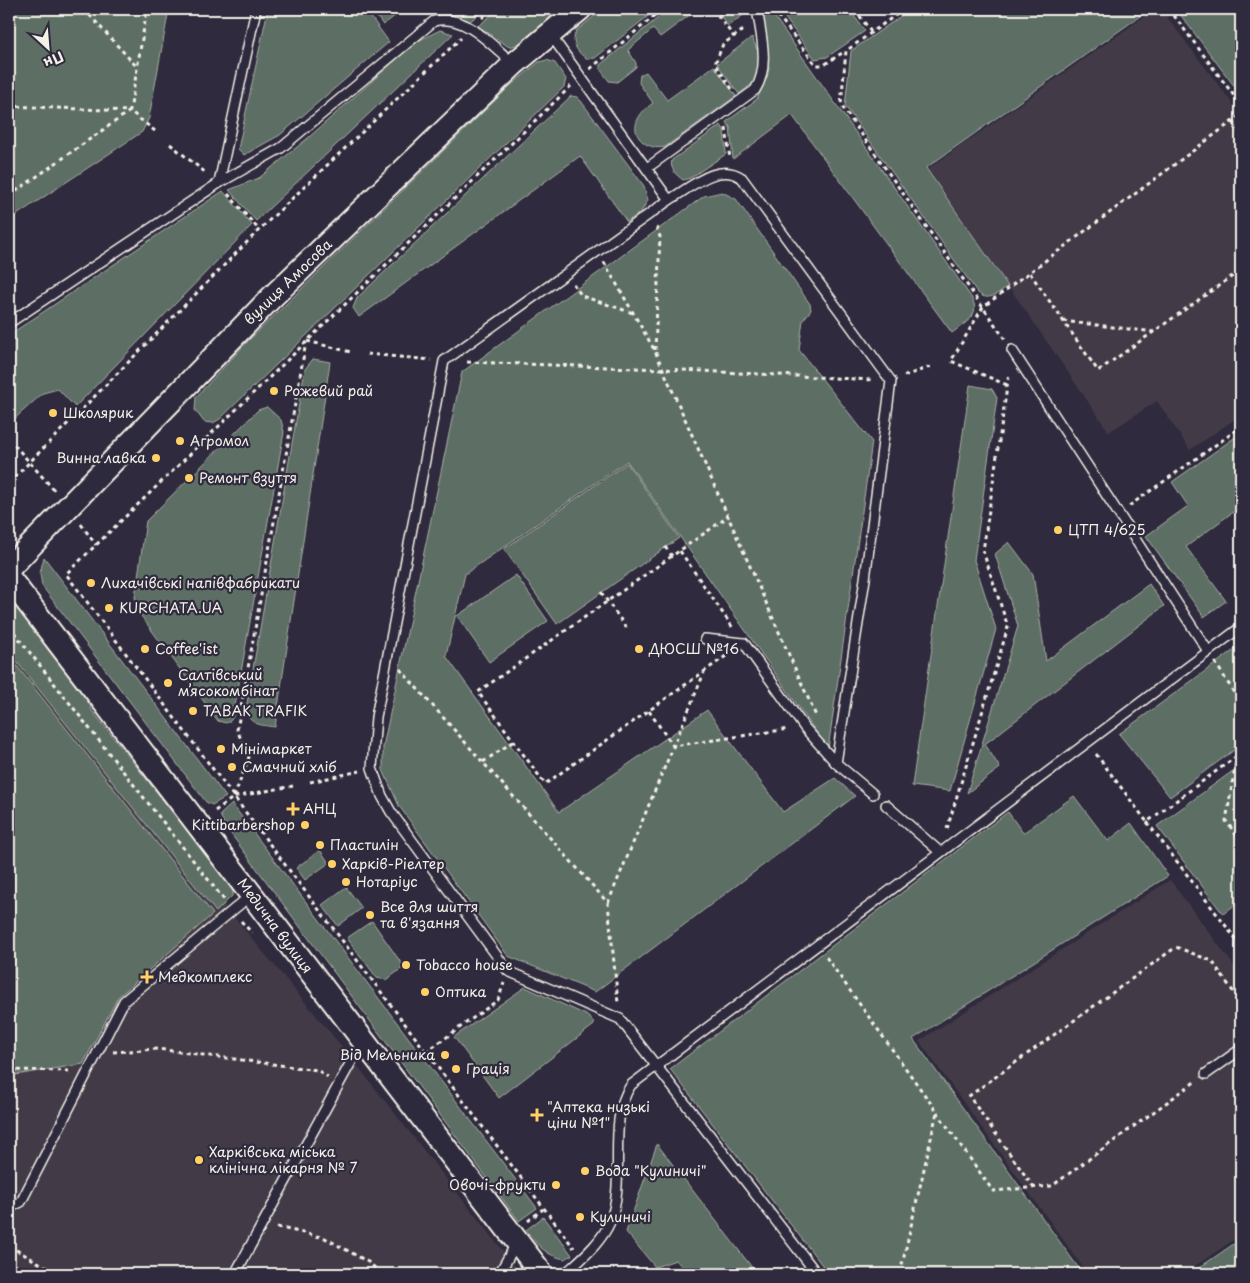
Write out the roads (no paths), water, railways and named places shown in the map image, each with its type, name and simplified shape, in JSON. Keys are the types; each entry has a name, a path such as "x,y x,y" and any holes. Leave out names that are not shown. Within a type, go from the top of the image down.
{"street":[{"name":"вулиця Амосова","path":"9,568 271,298 514,64 580,9"},
{"name":"Медична вулиця","path":"9,578 363,1041 518,1235 542,1274"}],"lane":[{"path":"218,183 256,9"},
{"path":"647,168 755,90 763,73 758,9"},
{"path":"9,323 218,183 281,148 434,21 451,19 470,28 514,64"},
{"path":"550,34 669,200"},
{"path":"817,1274 620,1019 508,971 391,812 376,782 372,768 373,736 444,362 669,200 712,174 731,172 744,181 891,381 865,579 836,763"},
{"path":"1012,350 1208,651"},
{"path":"565,1274 582,1259 609,1224 615,1206 620,1105 624,1094 631,1085 1241,627"},
{"path":"704,639 744,643 804,726 836,763 873,794"},
{"path":"886,806 940,852"},
{"path":"9,1208 21,1202 124,1001 251,895"},
{"path":"236,1274 363,1041"},
{"path":"1206,1074 1241,1050"},
{"path":"499,1274 518,1235"}],"place":[{"name":"Рожевий рай","path":"274,391"},
{"name":"Школярик","path":"53,413"},
{"name":"Агромол","path":"180,441"},
{"name":"Винна лавка","path":"156,458"},
{"name":"Ремонт взуття","path":"189,478"},
{"name":"ЦТП 4/625","path":"1058,530"},
{"name":"Лихачівські напівфабрикати","path":"91,583"},
{"name":"KURCHATA.UA","path":"109,608"},
{"name":"Coffee'ist","path":"145,649"},
{"name":"ДЮСШ №16","path":"639,649"},
{"name":"Салтівський мʼясокомбінат","path":"168,683"},
{"name":"TABAK TRAFIK","path":"193,711"},
{"name":"Мінімаркет","path":"221,749"},
{"name":"Смачний хліб","path":"232,767"},
{"name":"АНЦ","path":"293,809"},
{"name":"Kittibarbershop","path":"305,825"},
{"name":"Пластилін","path":"320,845"},
{"name":"Харків-Ріелтер","path":"332,864"},
{"name":"Нотаріус","path":"346,882"},
{"name":"Все для шиття та в'язання","path":"370,915"},
{"name":"Tobacco house","path":"406,965"},
{"name":"Медкомплекс","path":"147,977"},
{"name":"Оптика","path":"425,992"},
{"name":"Від Мельника","path":"445,1055"},
{"name":"Грація","path":"456,1069"},
{"name":"\"Аптека низькі ціни №1\"","path":"537,1115"},
{"name":"Харківська міська клінічна лікарня № 7","path":"199,1160"},
{"name":"Вода \"Кулиничі\"","path":"585,1171"},
{"name":"Овочі-фрукти","path":"556,1185"},
{"name":"Кулиничі","path":"580,1217"}]}
